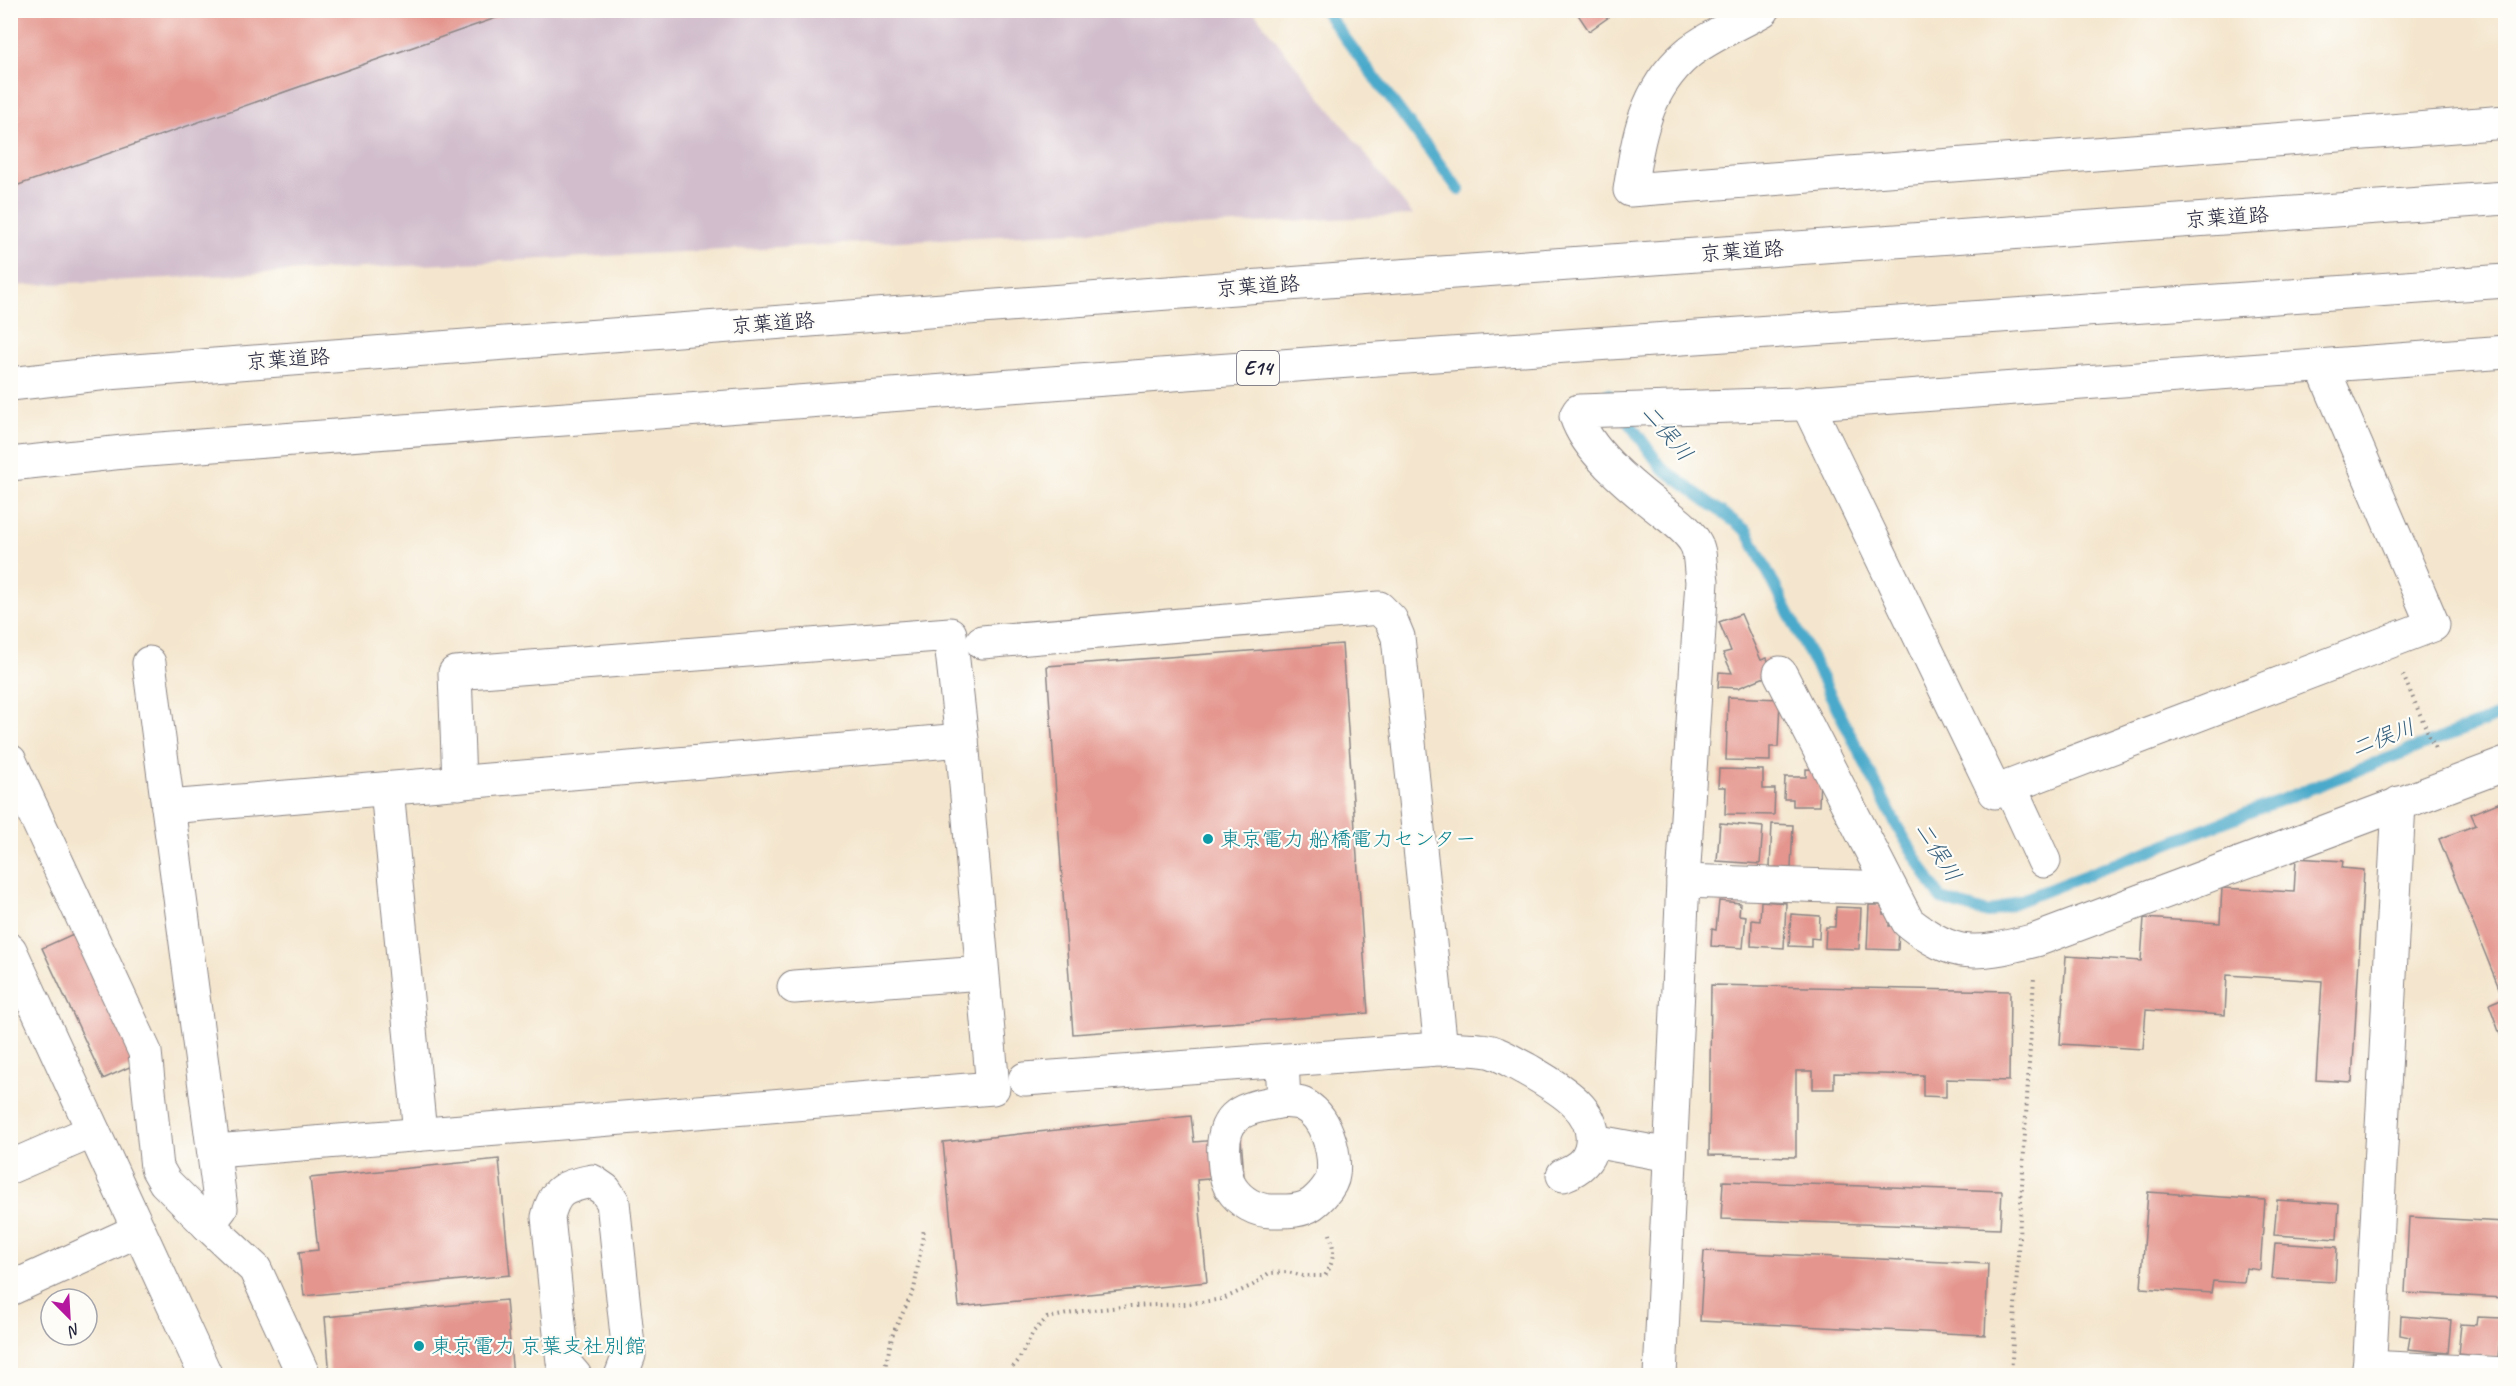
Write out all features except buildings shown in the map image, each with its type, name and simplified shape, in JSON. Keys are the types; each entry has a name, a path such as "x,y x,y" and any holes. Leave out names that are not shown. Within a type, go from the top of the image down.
{"main road":[{"path":"1763,10 1688,53 1664,79 1650,102 1637,146 1630,190 2505,122"},
{"name":"京葉道路","path":"15,382 1327,280 2505,198"},
{"name":"E14","path":"10,464 133,451 1349,361 2505,281"},
{"path":"1660,1376 1683,881 1702,581 1697,545 1681,526 1632,488 1590,442 1581,430 1576,416 1579,411 1807,403 2505,352"},
{"path":"1807,403 1995,792 2433,625 2322,366"},
{"path":"982,642 1379,608 1391,620 1398,637 1441,1049"},
{"path":"215,1150 993,1088 962,740 950,634 455,673 459,783"},
{"path":"149,663 215,1150 221,1208 208,1225"},
{"path":"1780,673 1908,922 1928,938 1949,948 1973,952 1989,951 2036,940 2505,764"},
{"path":"168,807 962,740"},
{"path":"10,761 145,1052 158,1168 165,1182 255,1269 304,1376"},
{"path":"2010,787 2044,861"},
{"path":"387,789 420,1134"},
{"path":"2399,803 2369,1371 2505,1374"},
{"path":"1683,881 1890,888"},
{"path":"10,950 206,1376"},
{"path":"794,987 982,973"},
{"path":"1025,1079 1441,1049 1496,1053 1546,1081 1573,1100 1585,1116 1592,1130 1593,1141 1590,1154 1576,1170 1563,1175"},
{"path":"1282,1061 1284,1101"},
{"path":"1284,1101 1303,1105 1318,1118 1327,1133 1333,1152 1333,1178 1321,1196 1305,1208 1288,1211 1260,1211 1242,1201 1231,1189 1226,1177 1223,1140 1225,1129 1234,1117 1253,1107 1284,1101"},
{"path":"10,1167 93,1131"},
{"path":"1593,1141 1670,1155"},
{"path":"576,1376 563,1362 548,1217 551,1201 564,1187 592,1181 605,1190 613,1202 629,1355 621,1376"},
{"path":"10,1289 139,1230"}],"path":[{"path":"2388,642 2422,718"},
{"path":"2011,1376 2036,940"},
{"path":"1005,1376 1018,1361 1034,1331 1047,1318 1118,1308 1187,1304 1223,1299 1253,1285 1269,1273 1288,1272 1303,1276 1325,1276 1333,1262 1334,1247 1327,1226 1313,1202"},
{"path":"883,1376 893,1333 914,1290 924,1228"}],"shaded area":[{"path":"11,11 1253,11 1413,215 11,286"}],"waterway":[{"path":"1324,10 1459,190"},
{"name":"二俣川","path":"1608,394 1662,468 1747,531 1897,826 1941,899 1988,913 2506,713"}],"place":[{"name":"東京電力 船橋電力センター","path":"1208,839"},
{"name":"東京電力 京葉支社別館","path":"419,1346"}]}
